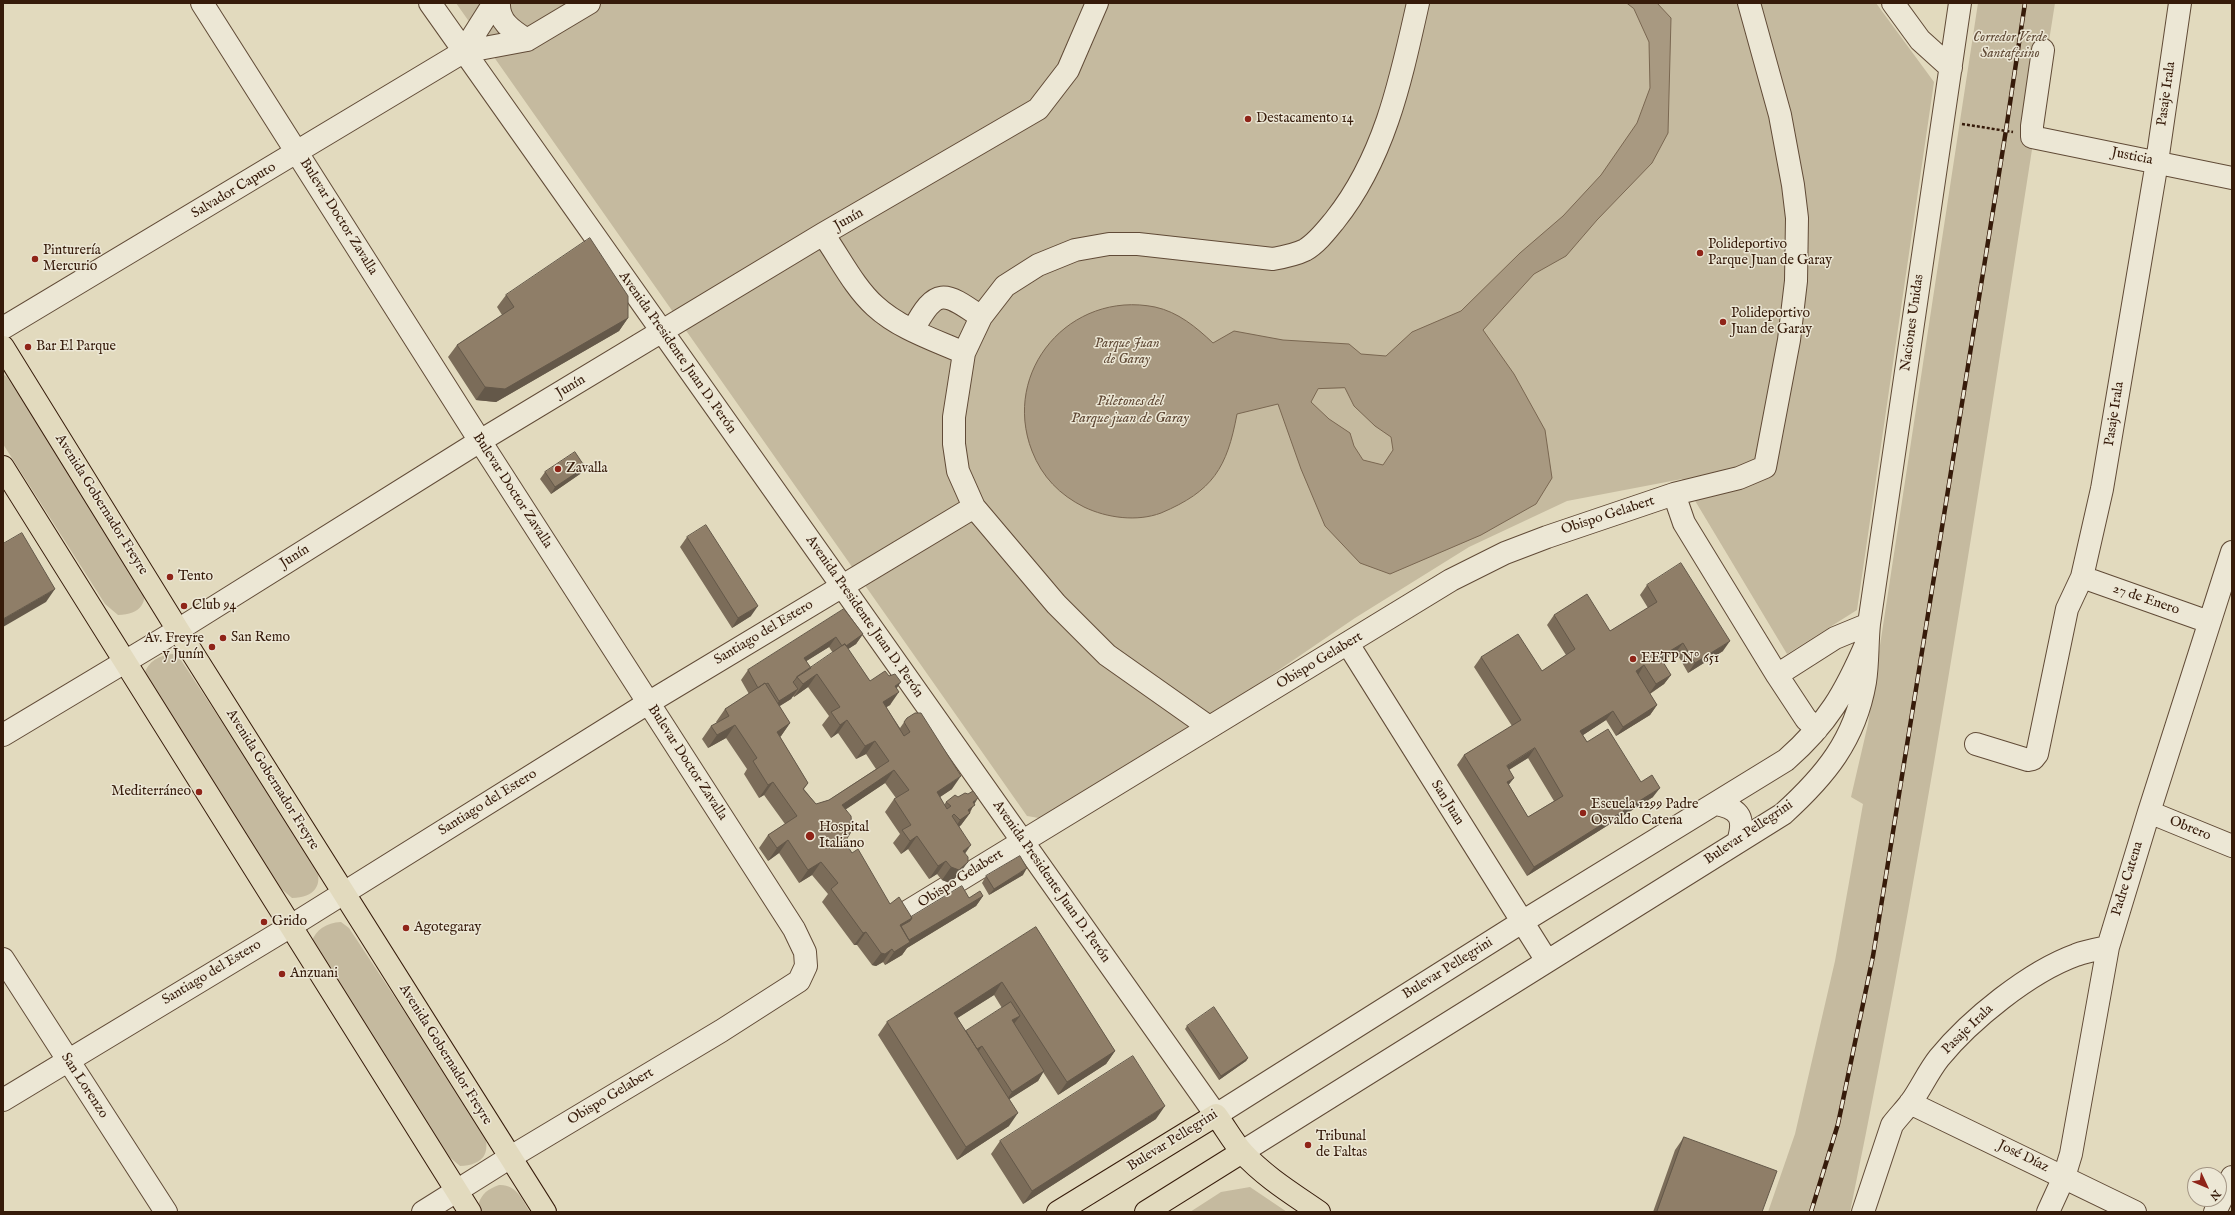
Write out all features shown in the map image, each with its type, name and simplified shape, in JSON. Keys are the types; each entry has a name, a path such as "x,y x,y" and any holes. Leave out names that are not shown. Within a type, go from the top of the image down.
{"main road":[{"name":"Avenida Gobernador Freyre","path":"3,347 178,630 544,1212"},
{"path":"3,467 470,1212"},
{"name":"Avenida Presidente Juan D. Perón","path":"1216,1115 1242,1152 1267,1175 1319,1212"},
{"name":"Bulevar Pellegrini","path":"1058,1212 1216,1115"},
{"name":"Bulevar Pellegrini","path":"1146,1212 1242,1152"}],"street":[{"name":"Bulevar Doctor Zavalla","path":"202,3 480,441 794,929 805,952 806,966 799,981"},
{"name":"Avenida Presidente Juan D. Perón","path":"430,3 1216,1115"},
{"name":"Salvador Caputo","path":"464,52 494,3"},
{"path":"499,3 499,11 508,28 527,40"},
{"name":"Salvador Caputo","path":"3,328 464,52 527,40 589,3"},
{"name":"Junín","path":"3,735 178,630 480,441 663,332 823,234 1038,109 1057,87 1068,70 1098,3"},
{"path":"1209,727 1101,650 1056,604 974,507 958,471 954,444 954,417 964,353 981,317 1005,286 1038,265 1075,250 1108,244 1138,244 1273,259 1288,257 1305,250 1322,236 1342,211 1362,181 1373,157 1388,121 1400,83 1418,3"},
{"name":"Obispo Gelabert","path":"902,915 1452,580 1505,553 1674,494 1739,478 1765,467 1789,340 1796,281 1797,218 1793,185 1780,115 1749,3"},
{"path":"1894,3 1920,40 1951,68"},
{"name":"Naciones Unidas","path":"1868,633 1960,3"},
{"name":"Pasaje Irala","path":"1976,744 2028,760 2033,759 2037,754 2067,609 2082,577 2102,488 2157,162 2180,3"},
{"path":"2032,137 2032,126 2043,50"},
{"name":"Justicia","path":"2032,137 2232,178"},
{"path":"823,234 867,297 889,316 913,330 964,353"},
{"path":"913,330 925,307 934,301 946,297 958,301 981,317"},
{"path":"1674,494 1684,523 1777,675 1806,718 1817,729"},
{"name":"Santiago del Estero","path":"3,1100 291,926 648,703 974,507"},
{"name":"Padre Catena","path":"2048,1212 2064,1177 2070,1154 2108,947 2149,812 2219,613 2232,552"},
{"name":"27 de Enero","path":"2082,577 2219,613"},
{"path":"1777,675 1835,638 1868,633"},
{"name":"Bulevar Pellegrini","path":"1216,1115 1522,922 1786,760 1817,729 1844,693 1868,633"},
{"name":"Bulevar Pellegrini","path":"1242,1152 1783,814 1816,783 1841,750 1858,709 1865,681 1868,633"},
{"name":"San Juan","path":"1348,644 1547,961"},
{"path":"1716,804 1727,806 1739,815 1742,822 1742,830 1738,842"},
{"name":"Obrero","path":"2149,812 2232,846"},
{"name":"Pasaje Irala","path":"1863,1212 1892,1126 1910,1103 1938,1060 1956,1038 2004,996 2057,963 2076,954 2108,947"},
{"name":"San Lorenzo","path":"3,959 166,1212"},
{"name":"Obispo Gelabert","path":"423,1212 721,1031 799,981"},
{"name":"José Díaz","path":"1910,1103 2135,1212"},
{"path":"2215,1212 2232,1177"}],"path":[{"path":"1977,126 2032,137"}],"green space":[{"name":"Parque Juan de Garay","path":"456,3 1876,3 1934,82 1857,610 1787,654 1682,479 1567,501 1469,547 1355,618 1232,702 1045,819 1027,816"},
{"name":"Corredor Verde Santafesino","path":"1978,3 2055,3 1960,609 1908,911 1850,1212 1768,1212 1795,1134 1835,961 1863,804 1851,797 1868,724"},
{"path":"3,374 7,377 142,582 144,589 144,601 138,610 118,615 105,604 3,444"},
{"path":"173,654 181,660 316,865 318,872 318,884 312,893 292,898 279,887 144,675 151,662 159,657"},
{"path":"341,922 349,928 484,1132 486,1152 480,1161 460,1166 447,1155 311,943 319,930 326,925"},
{"path":"499,1185 510,1187 518,1193 530,1212 483,1212 478,1205 481,1197 492,1188"},
{"path":"1250,1187 1287,1212 1190,1212 1221,1192"}],"water":[{"name":"Piletones del Parque juan de Garay","path":"1627,3 1657,3 1671,18 1668,133 1652,163 1597,220 1566,256 1534,274 1483,330 1514,374 1545,430 1552,478 1536,504 1481,535 1390,574 1360,563 1325,526 1301,469 1278,404 1237,414 1228,449 1215,476 1193,496 1179,505 1152,516 1122,518 1093,511 1067,497 1047,477 1032,451 1025,421 1026,392 1035,366 1050,343 1071,324 1096,311 1124,305 1163,309 1179,316 1200,331 1213,343 1234,331 1283,340 1349,344 1361,354 1386,356 1412,332 1461,311 1520,253 1563,216 1601,175 1637,123 1650,88 1649,42 1634,9","holes":["1345,388 1354,406 1375,426 1391,437 1393,450 1383,465 1363,460 1354,446 1350,433 1329,419 1311,402 1318,389"]}],"building":[{"path":"590,238 628,296 628,318 505,389 485,387 457,345 514,307 506,295"},
{"path":"575,452 585,467 555,487 545,472"},
{"path":"706,525 758,606 738,618 687,537"},
{"path":"22,533 55,589 3,619 3,544"},
{"path":"1681,563 1730,641 1695,663 1683,643 1660,657 1671,675 1656,684 1644,665 1636,671 1657,705 1623,727 1613,711 1580,731 1587,742 1608,729 1641,782 1652,775 1660,788 1534,867 1464,755 1521,720 1481,657 1518,634 1542,671 1575,649 1554,615 1587,594 1610,631 1657,602 1647,585","holes":["1535,748 1563,796 1528,817 1507,782 1514,778 1507,766"]},
{"path":"844,609 863,634 846,646 845,644 842,646 836,637 804,658 811,668 797,677 793,682 798,689 779,701 768,683 765,683 758,688 748,670"},
{"path":"845,644 870,681 885,671 889,676 895,674 901,682 895,686 899,692 883,702 904,736 910,732 904,722 915,713 921,713 961,776 937,792 947,809 951,806 946,802 955,795 958,797 973,791 978,798 973,802 975,805 968,810 970,813 960,820 954,814 952,816 971,845 963,851 968,857 968,862 959,870 951,867 946,861 938,866 917,836 910,841 902,830 911,825 894,799 909,790 894,770 842,805 851,816 852,830 845,842 852,853 858,849 890,904 899,897 912,918 900,925 910,942 894,952 892,949 885,954 881,953 866,932 863,933 831,889 838,883 821,862 808,870 788,840 777,848 768,835 797,816 773,782 768,785 753,761 757,758 735,725 717,735 711,726 729,716 725,709 765,683 790,723 777,732 808,783 803,789 816,804 829,800 889,761 875,741 865,746 847,720 840,725 831,712 840,707 817,674 803,684 797,677"},
{"path":"1020,856 1027,868 994,889 986,876"},
{"path":"962,886 969,898 980,891 983,896 909,940 901,926 910,921 912,918 911,917"},
{"path":"1036,927 1115,1051 1067,1082 1002,982 954,1013 1018,1113 966,1147 887,1022"},
{"path":"1011,1002 1020,1016 1012,1020 1044,1071 1012,1092 982,1046 977,1049 966,1031"},
{"path":"1214,1007 1248,1058 1221,1076 1187,1026"},
{"path":"1133,1056 1165,1106 1032,1191 1000,1141"},
{"path":"1684,1137 1777,1171 1762,1212 1657,1212"}],"railway":[{"path":"1811,1212 1838,1124 1873,956 2006,130 2025,3"}],"place":[{"name":"Destacamento 14","path":"1248,119"},
{"name":"Polideportivo Parque Juan de Garay","path":"1700,253"},
{"name":"Pinturería Mercurio","path":"35,259"},
{"name":"Polideportivo Juan de Garay","path":"1723,322"},
{"name":"Bar El Parque","path":"28,347"},
{"name":"Zavalla","path":"558,469"},
{"name":"Tento","path":"170,577"},
{"name":"Club 94","path":"184,606"},
{"name":"San Remo","path":"223,638"},
{"name":"Av. Freyre y Junín","path":"212,647"},
{"name":"EETP Nº 651","path":"1633,659"},
{"name":"Mediterráneo","path":"199,792"},
{"name":"Escuela 1299 Padre Osvaldo Catena","path":"1583,813"},
{"name":"Hospital Italiano","path":"810,836"},
{"name":"Grido","path":"264,922"},
{"name":"Agotegaray","path":"406,928"},
{"name":"Anzuani","path":"282,974"},
{"name":"Tribunal de Faltas","path":"1308,1145"}]}
